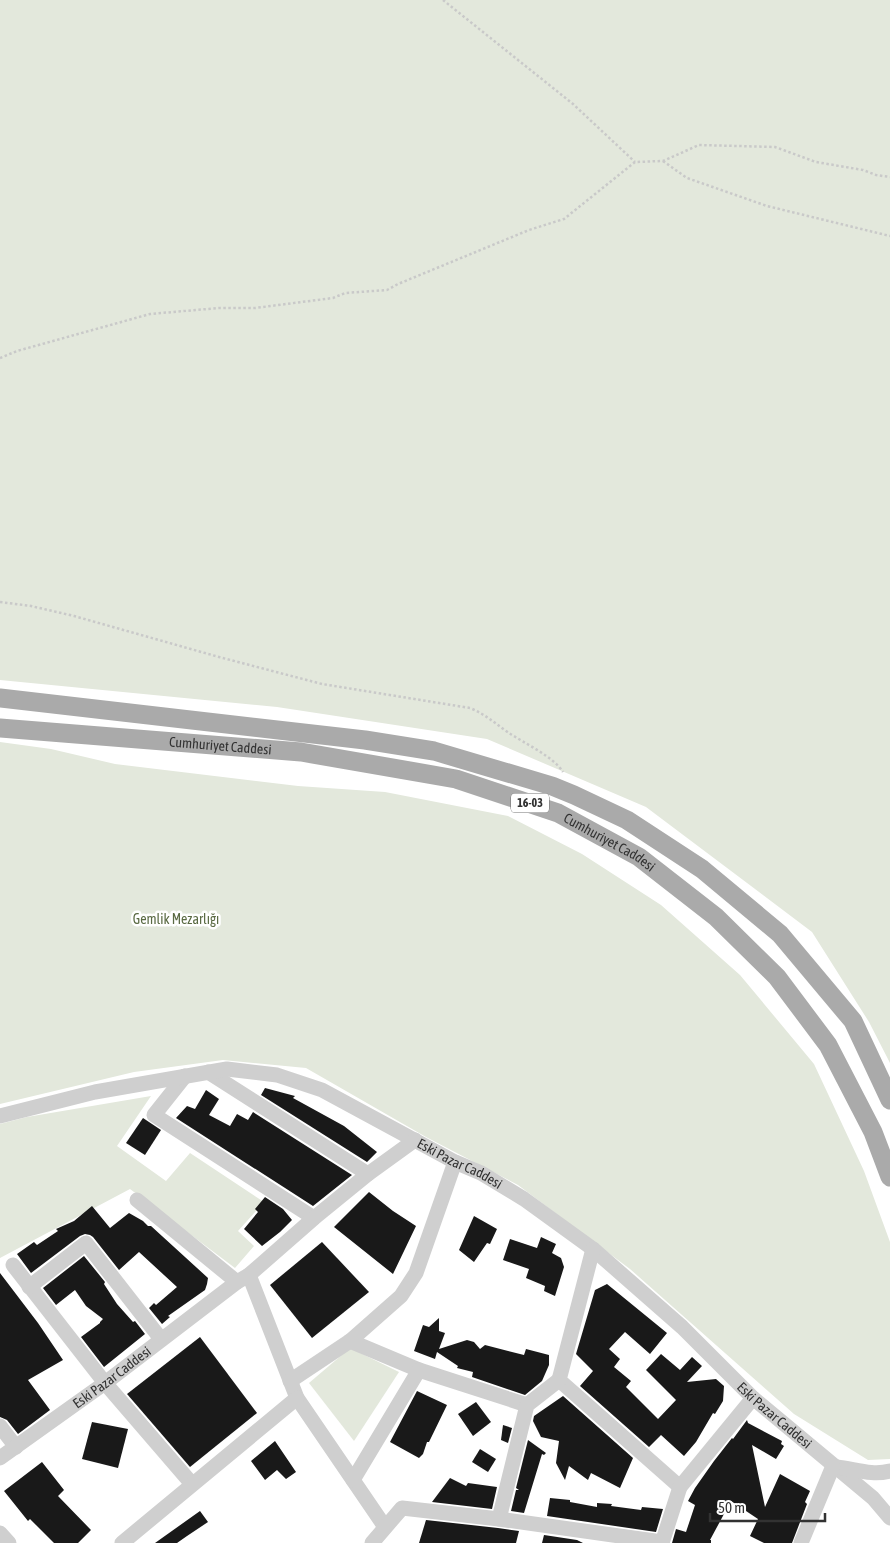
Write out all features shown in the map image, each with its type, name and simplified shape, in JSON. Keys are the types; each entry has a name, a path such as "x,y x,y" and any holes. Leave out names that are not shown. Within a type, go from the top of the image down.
{"main road":[{"name":"Cumhuriyet Caddesi","path":"0,698 365,740 434,751 552,786 574,795 627,820 702,869 780,934 852,1022 890,1100"},
{"name":"Cumhuriyet Caddesi","path":"0,728 301,752 456,779 558,813 639,857 716,917 778,977 828,1045 873,1132 890,1177"}],"street":[{"path":"0,1116 95,1092 227,1069 277,1075 322,1090 415,1140"},
{"path":"208,1072 368,1174"},
{"path":"185,1076 154,1116 314,1218"},
{"name":"Eski Pazar Caddesi","path":"0,1458 105,1383 161,1338 243,1278 368,1174 415,1140 455,1162 481,1173 524,1199 594,1249 682,1327 753,1398 873,1498 890,1518"},
{"path":"290,1381 350,1341 401,1296 411,1282 420,1263 455,1162"},
{"path":"137,1200 243,1278 297,1398 385,1527"},
{"path":"30,1287 86,1243 161,1338"},
{"path":"499,1519 527,1405 560,1380 594,1249"},
{"path":"13,1265 105,1383 192,1484"},
{"path":"350,1341 419,1370 527,1405"},
{"path":"353,1480 419,1370"},
{"path":"560,1380 680,1487"},
{"path":"122,1543 297,1398"},
{"path":"372,1543 402,1508 499,1519 662,1543 680,1487 753,1398"},
{"path":"0,1426 16,1447"},
{"path":"801,1543 834,1466 859,1472 890,1471"},
{"path":"0,1534 9,1543"}],"path":[{"path":"443,0 573,104 635,162"},
{"path":"0,358 17,351 150,314 219,308 255,308 333,298 345,293 388,290 398,284 529,230 564,219 635,162 663,161 699,145 775,147 816,162 890,177"},
{"path":"663,161 687,178 767,206 890,236"},
{"path":"0,602 11,602 74,616 322,684 470,708 488,717 555,762 562,769 574,795"}],"green space":[{"path":"0,0 890,0 890,1063 869,1022 812,932 646,807 487,739 277,707 0,680"},
{"name":"Gemlik Mezarlığı","path":"0,742 51,749 115,764 298,786 385,792 508,816 582,854 661,905 740,975 814,1064 864,1171 890,1242 890,1459 868,1460 794,1414 630,1269 518,1185 426,1137 306,1068 223,1060 134,1072 0,1104"},
{"path":"151,1096 117,1146 166,1181 190,1153 264,1202 238,1231 254,1246 235,1268 130,1189 0,1258 0,1124 27,1117"},
{"path":"350,1348 399,1372 354,1441 309,1383"}],"building":[{"path":"265,1088 295,1096 293,1098 344,1126 377,1152 367,1162 261,1095"},
{"path":"206,1090 219,1099 209,1115 230,1126 237,1114 248,1120 253,1112 352,1175 313,1206 176,1118 187,1106 195,1109"},
{"path":"143,1118 161,1130 145,1155 126,1143"},
{"path":"369,1192 416,1226 393,1274 334,1227"},
{"path":"265,1197 283,1209 292,1220 262,1246 244,1229 258,1212 255,1209"},
{"path":"92,1206 110,1228 129,1213 148,1226 151,1226 208,1278 205,1290 168,1316 170,1317 162,1324 149,1308 154,1303 156,1305 177,1287 139,1252 119,1270 93,1237 85,1234 31,1273 17,1254 34,1242 37,1245 58,1231 56,1229 74,1221"},
{"path":"474,1216 497,1229 490,1244 487,1243 474,1262 459,1250"},
{"path":"541,1237 556,1244 552,1253 561,1258 564,1267 555,1296 544,1291 545,1286 526,1278 529,1269 503,1260 510,1239 537,1248"},
{"path":"322,1242 369,1292 312,1338 270,1285"},
{"path":"84,1256 105,1282 104,1284 117,1304 133,1322 135,1321 145,1334 104,1367 81,1337 103,1319 86,1306 75,1290 56,1305 43,1288"},
{"path":"0,1273 63,1360 28,1380 50,1410 18,1434 7,1420 0,1417"},
{"path":"607,1284 667,1333 650,1354 625,1332 609,1349 620,1359 614,1367 631,1381 626,1387 658,1419 676,1400 646,1370 661,1354 680,1370 692,1357 702,1366 687,1382 716,1379 724,1386 723,1401 715,1414 713,1413 696,1442 684,1456 661,1435 649,1447 580,1386 593,1371 576,1354 595,1290"},
{"path":"439,1318 439,1331 445,1333 439,1349 467,1340 474,1342 480,1349 485,1345 524,1355 526,1349 549,1355 549,1365 542,1381 525,1395 472,1377 473,1372 457,1368 458,1366 437,1352 435,1359 414,1351 423,1325 429,1327"},
{"path":"200,1337 257,1413 190,1467 127,1394"},
{"path":"417,1391 447,1405 429,1442 427,1442 423,1454 419,1458 390,1442"},
{"path":"563,1396 633,1458 620,1488 591,1473 588,1480 569,1466 565,1480 556,1463 559,1441 541,1437 533,1421 534,1416"},
{"path":"476,1402 491,1422 473,1436 458,1414"},
{"path":"747,1420 748,1423 782,1441 781,1444 784,1446 776,1459 752,1445 765,1507 780,1474 810,1491 792,1543 764,1543 750,1536 758,1519 731,1501 710,1540 711,1543 672,1543 676,1529 686,1532 695,1505 688,1501 695,1488"},
{"path":"92,1422 128,1429 118,1468 82,1459"},
{"path":"503,1425 512,1428 508,1443 501,1440"},
{"path":"528,1440 546,1453 542,1454 524,1513 511,1511 516,1490 519,1490 516,1488"},
{"path":"275,1441 296,1472 286,1479 277,1470 265,1480 251,1461"},
{"path":"480,1449 496,1459 488,1472 472,1462"},
{"path":"42,1462 64,1490 58,1496 91,1530 78,1543 54,1543 30,1519 28,1521 4,1491"},
{"path":"450,1478 466,1486 468,1483 497,1487 492,1509 432,1502"},
{"path":"550,1498 570,1500 570,1502 597,1507 597,1503 641,1510 642,1507 663,1509 656,1532 547,1516"},
{"path":"200,1511 208,1522 177,1543 155,1543"},
{"path":"426,1520 519,1531 516,1543 419,1543"},
{"path":"544,1535 577,1540 583,1543 542,1543"}]}
